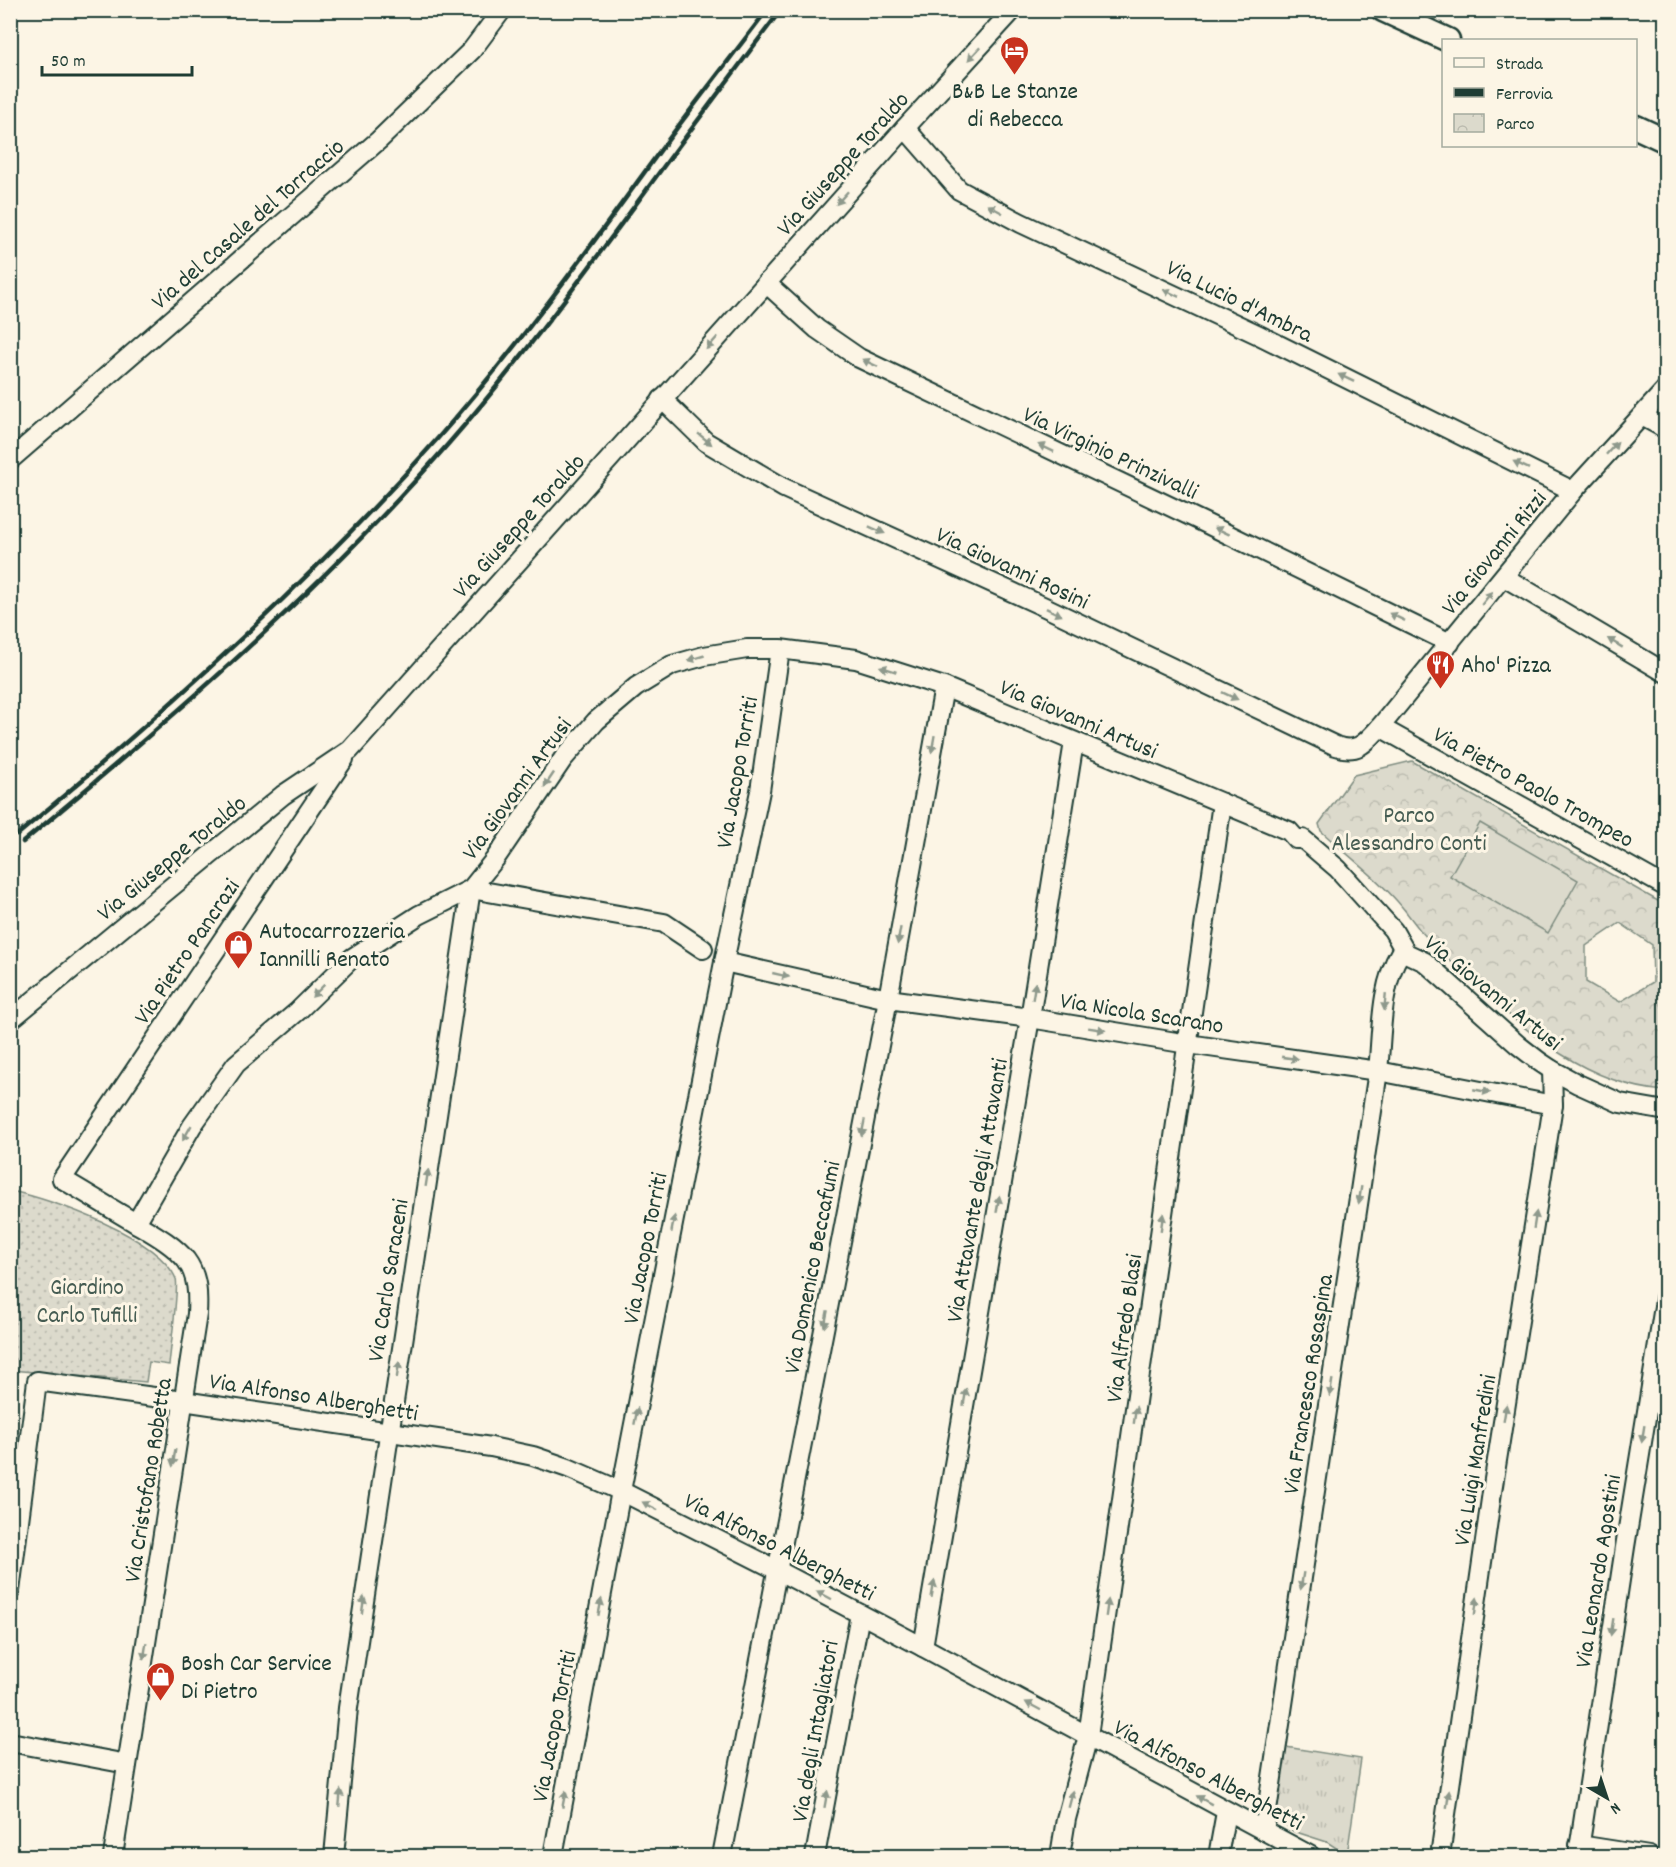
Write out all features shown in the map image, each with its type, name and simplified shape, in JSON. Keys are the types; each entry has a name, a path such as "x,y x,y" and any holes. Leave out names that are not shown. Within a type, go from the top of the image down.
{"street":[{"name":"Via del Casale del Torraccio","path":"10,460 379,140 472,50 502,10"},
{"name":"Via Giuseppe Toraldo","path":"10,1020 283,795 350,750 662,399 1013,10"},
{"path":"1383,10 1446,39"},
{"name":"Via Lucio d'Ambra","path":"905,128 959,190 1021,223 1259,335 1573,491"},
{"path":"1637,128 1665,141"},
{"name":"Via Virginio Prinzivalli","path":"766,283 817,329 859,358 1195,518 1450,643"},
{"name":"Via Giovanni Rizzi","path":"1360,746 1380,726 1450,643 1573,491 1665,389"},
{"name":"Via Giovanni Rosini","path":"662,399 706,442 784,488 1047,608 1336,746 1346,749 1360,746"},
{"path":"1642,416 1665,429"},
{"path":"1504,577 1665,673"},
{"name":"Via Giovanni Artusi","path":"136,1223 192,1125 236,1064 298,1011 352,958 419,915 471,889 495,859 563,759 596,721 636,687 672,665 704,656 747,649 780,649 856,659 944,687 1289,831 1296,840 1303,839 1320,852 1393,930 1406,953 1425,962 1518,1045 1552,1070 1620,1103 1665,1112"},
{"name":"Via Jacopo Torriti","path":"553,1857 621,1491 724,962 760,791 780,649"},
{"name":"Via Domenico Beccafumi","path":"722,1857 888,999 944,687"},
{"name":"Via Pietro Paolo Trompeo","path":"1380,726 1665,887"},
{"name":"Via Attavante degli Attavanti","path":"923,1647 1030,1018 1074,742"},
{"name":"Via Pietro Pancrazi","path":"63,1179 350,750"},
{"name":"Via Alfredo Blasi","path":"1060,1857 1066,1819 1088,1736 1222,803"},
{"name":"Via Giovanni Artusi","path":"471,889 664,923 703,949"},
{"name":"Via Carlo Saraceni","path":"334,1857 348,1708 471,889"},
{"name":"Via Francesco Rosaspina","path":"1264,1831 1378,1071 1388,977 1400,952 1406,953"},
{"name":"Via Nicola Scarano","path":"724,962 888,999 1030,1018 1188,1044 1378,1071 1553,1105"},
{"name":"Via Luigi Manfredini","path":"1440,1857 1492,1492 1553,1105 1552,1070"},
{"name":"Via Cristofano Robetta","path":"63,1179 136,1223 179,1253 186,1260 195,1278 198,1292 197,1314 113,1857"},
{"name":"Via Leonardo Agostini","path":"1579,1851 1665,1294"},
{"name":"Via Alfonso Alberghetti","path":"10,1591 37,1382 183,1401 491,1447 533,1456 621,1491 923,1647 1311,1857"},
{"name":"Via degli Intagliatori","path":"815,1857 860,1614"},
{"path":"10,1742 127,1764"},
{"path":"1218,1857 1226,1812"},
{"path":"1579,1851 1649,1857"}],"green space":[{"name":"Parco Alessandro Conti","path":"1412,761 1665,905 1665,1091 1637,1087 1610,1079 1584,1067 1536,1037 1452,963 1420,930 1388,891 1321,831 1319,824 1354,775","holes":["1620,923 1652,945 1653,982 1620,1002 1586,982 1586,946"]},
{"path":"1480,823 1578,880 1548,933 1450,876"},
{"name":"Giardino Carlo Tufilli","path":"11,1191 52,1202 102,1222 149,1249 166,1263 177,1284 169,1365 149,1362 146,1382 11,1370"},
{"path":"1286,1747 1361,1759 1347,1855 1327,1842 1293,1831 1281,1821 1277,1807"}],"railway":[{"path":"17,835 182,693 287,595 389,492 468,403 527,330 767,10"},
{"path":"23,842 135,748 244,651 350,550 400,497 479,408 537,336 781,10"}],"place":[{"name":"B&B Le Stanze di Rebecca","path":"1015,76"},
{"name":"Aho' Pizza","path":"1440,690"},
{"name":"Autocarrozzeria Iannilli Renato","path":"238,970"},
{"name":"Bosh Car Service Di Pietro","path":"160,1702"}]}
